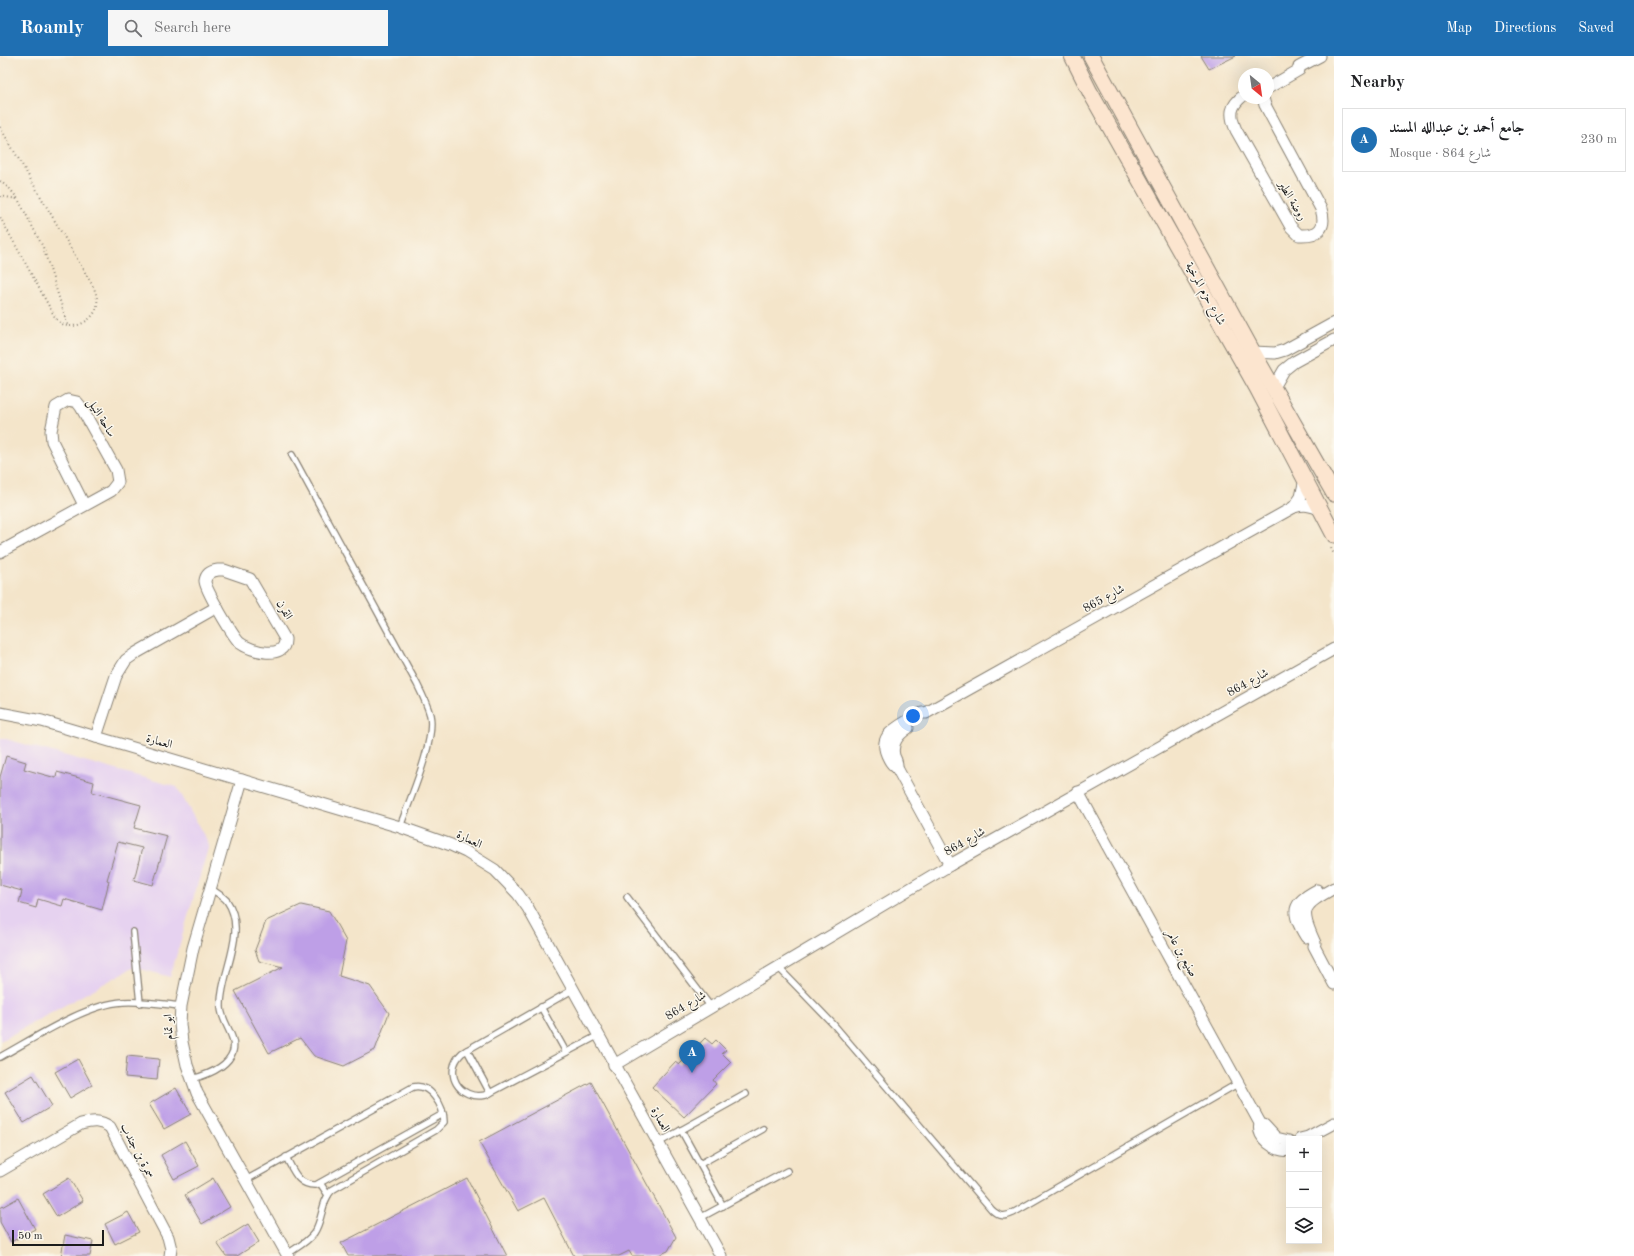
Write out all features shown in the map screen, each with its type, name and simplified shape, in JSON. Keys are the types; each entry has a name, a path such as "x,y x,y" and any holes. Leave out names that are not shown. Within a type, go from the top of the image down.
{"street":[{"name":"شارع حزم المرخية","path":"1072,56 1098,106 1257,388 1334,535"},
{"name":"شارع حزم المرخية","path":"1091,56 1252,352 1334,494"},
{"path":"1274,79 1320,56"},
{"path":"1274,85 1299,70 1299,67"},
{"name":"روضة الطير","path":"1238,100 1234,105 1232,120 1291,227 1299,235 1308,236 1316,233 1322,228 1324,219 1321,209 1265,104"},
{"path":"1252,352 1275,353 1285,350 1334,323"},
{"path":"1273,389 1284,370 1294,362 1334,340"},
{"name":"ساحة النيل","path":"0,552 115,488 118,482 116,470 77,402 68,400 56,407 51,436 55,448 84,505"},
{"path":"1294,507 1301,497 1305,479"},
{"name":"شارع 865","path":"950,865 898,768 893,749 897,737 906,729 924,718 926,713 1294,507 1306,505 1314,506 1321,510"},
{"name":"القرن","path":"224,570 250,579 283,634 285,639 284,646 278,652 269,653 242,645 217,607 205,584 205,580 209,573 224,570"},
{"path":"96,737 116,676 126,660 217,607"},
{"name":"شارع 864","path":"614,1065 950,865 1334,649"},
{"name":"العمارة","path":"0,713 42,721 400,827 466,852 495,870 528,908 721,1256"},
{"name":"ابو تمام","path":"242,780 188,968 181,1006 180,1024 187,1065 197,1093 287,1255"},
{"name":"صنيع بن عامر","path":"1078,792 1237,1084 1261,1125 1264,1125 1276,1138 1286,1140"},
{"path":"1314,946 1310,945 1300,928 1295,911 1298,903 1303,898 1334,882"},
{"path":"1332,977 1314,946 1315,943 1305,918 1305,911 1308,904 1334,888"},
{"name":"سمرة بن جندب","path":"0,1171 81,1124 92,1121 104,1122 110,1127 168,1237 171,1249 170,1256"},
{"path":"1309,1136 1334,1123"},
{"name":"صنيع بن عامر","path":"1261,1125 1259,1127 1260,1131 1270,1145 1281,1151 1286,1150"}],"lane":[{"path":"292,455 417,684 430,716 430,731 426,752 400,827"},
{"path":"192,1079 205,1076 217,1068 228,1059 234,1050 233,1039 224,1022 221,1008 234,939 235,923 226,901 210,888"},
{"path":"627,897 711,1007"},
{"path":"133,932 140,1003"},
{"path":"778,967 834,1025 992,1210 998,1215 1006,1216 1237,1084"},
{"path":"574,990 467,1050 459,1056 454,1066 455,1081 461,1090 470,1095 481,1096 490,1093 599,1035"},
{"path":"0,1057 92,1009 122,1002 181,1006"},
{"path":"542,1007 566,1052"},
{"path":"467,1050 490,1093"},
{"path":"246,1180 413,1087 423,1086 431,1092 443,1114 443,1124 436,1130 340,1184 328,1195 313,1235 287,1255"},
{"path":"658,1143 746,1094"},
{"path":"286,1157 297,1177 302,1182 311,1185 320,1183 443,1114"},
{"path":"700,1164 763,1129"},
{"path":"681,1130 723,1206"},
{"path":"700,1218 787,1171"},
{"path":"320,1183 328,1195"}],"path":[{"path":"0,128 94,288 97,297 97,307 94,315 87,321 78,325 68,326 62,324 56,319 0,217"},
{"path":"0,181 10,189 18,199 43,247 68,326"},
{"path":"0,196 18,199"}],"shaded area":[{"path":"0,739 6,739 177,787 209,845 170,977 134,967 0,1041"}],"building":[{"path":"1201,56 1236,56 1209,69"},
{"path":"6,756 26,762 24,769 56,778 57,772 94,782 92,792 141,805 134,828 167,836 153,885 134,880 142,848 118,842 107,880 109,881 102,910 64,899 62,906 38,899 36,908 19,903 22,891 0,885 0,777"},
{"path":"301,905 329,911 346,941 339,976 370,986 389,1013 375,1050 344,1066 314,1056 300,1038 269,1053 235,991 283,967 259,961 255,950 266,921"},
{"path":"705,1038 712,1044 716,1040 726,1050 722,1053 731,1062 713,1080 716,1084 684,1117 652,1087 675,1062 679,1065"},
{"path":"127,1056 159,1059 157,1080 125,1077"},
{"path":"78,1059 92,1085 70,1098 55,1072"},
{"path":"33,1075 52,1106 24,1123 5,1092"},
{"path":"591,1082 676,1237 668,1251 656,1256 632,1256 629,1251 619,1256 574,1256 544,1198 518,1211 479,1142"},
{"path":"176,1088 191,1114 164,1129 149,1104"},
{"path":"185,1141 199,1166 174,1179 161,1155"},
{"path":"69,1178 83,1201 57,1217 43,1194"},
{"path":"213,1178 230,1207 202,1224 185,1195"},
{"path":"467,1178 507,1256 348,1256 341,1243"},
{"path":"18,1198 35,1229 11,1242 0,1222 0,1208"},
{"path":"128,1212 139,1232 115,1244 105,1224"},
{"path":"248,1224 259,1242 237,1256 226,1256 217,1243"},
{"path":"65,1235 93,1241 90,1256 61,1256"}],"place":[{"name":"جامع أحمد بن عبدالله المسند","path":"692,1073"}]}
